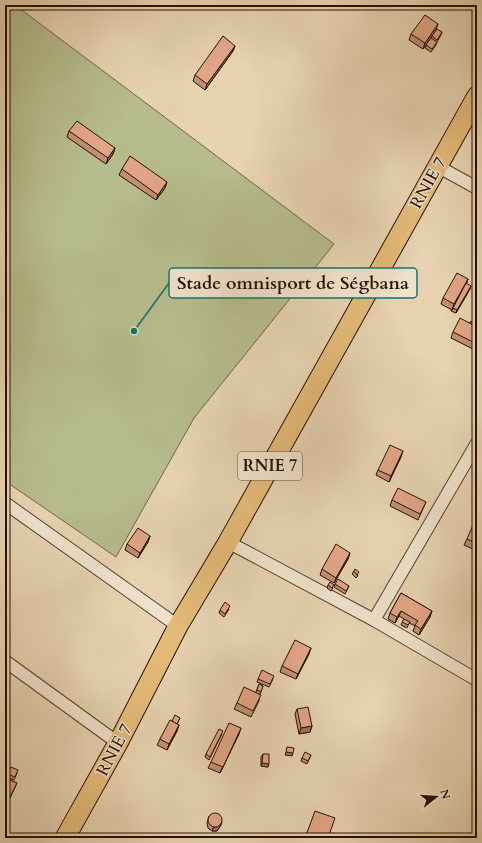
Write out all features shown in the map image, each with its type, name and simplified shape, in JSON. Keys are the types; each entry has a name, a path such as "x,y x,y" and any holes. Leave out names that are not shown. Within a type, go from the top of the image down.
{"main road":[{"name":"RNIE 7","path":"65,838 118,743 178,626 228,542 477,96"}],"street":[{"path":"437,166 477,188"},
{"path":"374,620 477,443"},
{"path":"5,503 178,626"},
{"path":"228,542 374,620 477,680"},
{"path":"5,661 118,743"}],"green space":[{"path":"5,5 15,5 334,244 194,418 116,557 5,481"}],"building":[{"path":"425,15 438,24 425,43 411,34"},
{"path":"437,29 442,32 437,40 432,36"},
{"path":"223,36 235,46 207,84 195,75"},
{"path":"431,38 437,42 432,49 426,45"},
{"path":"77,121 115,148 108,158 69,131"},
{"path":"130,156 167,182 158,195 122,169"},
{"path":"457,273 468,279 454,304 443,298"},
{"path":"466,283 471,286 457,310 453,308"},
{"path":"460,318 477,327 477,344 453,332"},
{"path":"471,321 477,325 477,327 470,323"},
{"path":"390,445 403,451 391,476 378,470"},
{"path":"398,488 426,502 420,514 392,500"},
{"path":"473,525 477,527 477,544 467,539"},
{"path":"138,528 150,536 140,553 127,544"},
{"path":"336,544 350,553 336,578 322,569"},
{"path":"355,569 359,572 357,575 354,571"},
{"path":"338,579 349,586 346,591 335,584"},
{"path":"330,582 334,585 332,588 328,585"},
{"path":"401,593 432,611 421,629 415,625 418,621 401,611 397,617 390,613"},
{"path":"225,602 230,606 225,614 220,610"},
{"path":"404,619 410,622 408,625 402,622"},
{"path":"295,640 311,648 298,674 282,666"},
{"path":"262,670 274,676 270,684 258,679"},
{"path":"259,684 263,686 261,692 257,690"},
{"path":"244,687 261,695 253,711 237,703"},
{"path":"308,707 312,726 301,728 297,709"},
{"path":"175,715 180,718 177,724 172,721"},
{"path":"170,720 179,725 169,744 160,739"},
{"path":"229,723 241,728 223,767 211,762"},
{"path":"219,729 223,731 210,757 206,754"},
{"path":"287,747 294,748 293,753 286,752"},
{"path":"305,752 311,755 308,761 302,758"},
{"path":"263,754 269,754 269,764 262,763"},
{"path":"11,767 18,770 15,777 7,774"},
{"path":"5,778 17,783 8,801 5,799"},
{"path":"315,811 335,818 328,838 305,838"},
{"path":"212,813 218,813 222,817 222,823 218,827 212,827 208,823 208,817"}],"place":[{"name":"Stade omnisport de Ségbana","path":"134,331"}]}
